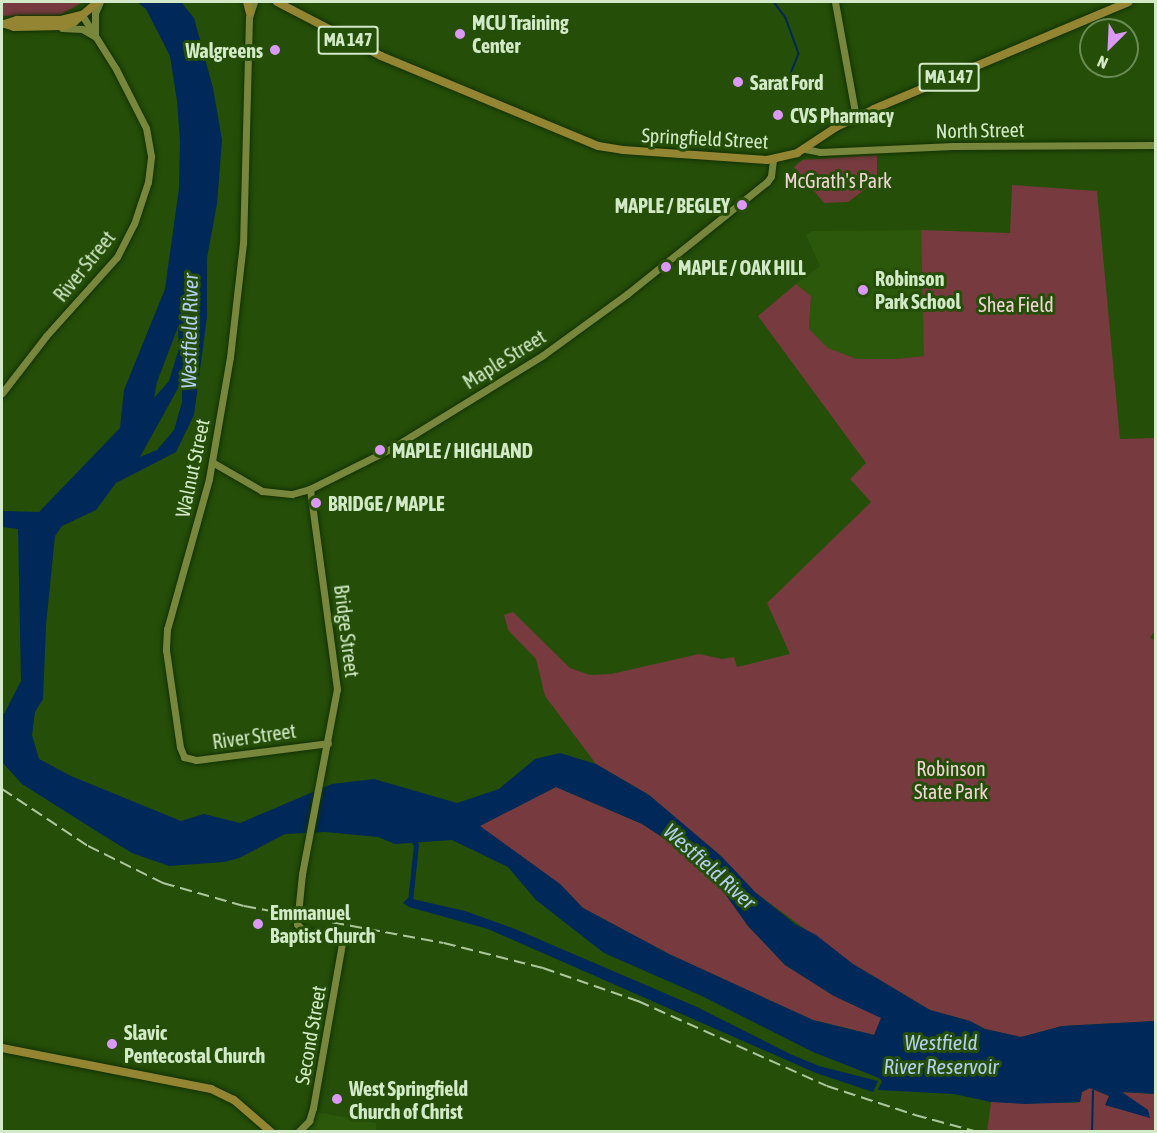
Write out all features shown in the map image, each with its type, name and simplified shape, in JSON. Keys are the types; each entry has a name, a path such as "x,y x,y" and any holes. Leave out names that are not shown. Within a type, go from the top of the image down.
{"main road":[{"path":"47,28 67,25 100,2"},
{"path":"96,37 95,13 100,2"},
{"path":"247,2 250,13"},
{"name":"Walnut Street","path":"184,757 180,747 166,638 212,462 230,357 243,243 250,13 254,2"},
{"name":"Springfield Street","path":"278,2 365,49 598,146 622,150 773,159 805,149 838,126 856,117 1128,2"},
{"path":"835,2 856,117"},
{"path":"3,24 17,20 61,20 82,15"},
{"name":"River Street","path":"2,393 46,336 117,257 135,224 146,189 151,156 146,128 82,15"},
{"path":"3,24 14,27 82,29 96,37"},
{"name":"North Street","path":"805,149 820,152 953,146 1155,145"},
{"name":"Maple Street","path":"212,462 262,491 292,494 310,489 392,448 569,337 762,186 771,176 773,159"},
{"name":"Bridge Street","path":"310,489 338,689 300,887 297,926 308,933 343,938"},
{"name":"River Street","path":"184,757 196,760 328,743"},
{"name":"Second Street","path":"298,1131 309,1121 313,1108 343,938"},
{"path":"2,1048 211,1089 234,1100 271,1131"}],"shaded area":[{"name":"Robinson Park School","path":"921,230 925,356 857,359 828,348 809,329 811,296 796,284 820,266 806,235 812,231"},
{"path":"316,1112 376,1123 376,1131 301,1132 313,1122"}],"green space":[{"path":"2,2 83,2 60,15 2,16"},
{"name":"McGrath's Park","path":"877,155 877,176 871,185 848,202 824,203 794,167 802,160"},
{"name":"Robinson State Park","path":"1012,185 1097,191 1120,439 1155,438 1156,629 1150,638 1156,640 1155,1021 1062,1026 1021,1037 985,1029 970,1021 930,1010 853,964 756,893 721,856 649,795 596,764 545,696 536,659 508,630 504,615 513,612 570,668 590,675 611,674 699,654 722,659 734,657 737,667 790,654 767,603 871,502 850,479 866,463 758,316 796,284 811,296 809,329 828,348 857,359 924,356 921,230 1010,233"},
{"path":"556,787 642,824 679,848 711,874 748,926 785,965 834,996 882,1018 875,1035 813,1020 669,954 583,908 560,884 479,826"},
{"path":"1090,1088 1109,1096 1106,1105 1116,1108 1148,1110 1120,1092 1155,1094 1155,1131 987,1132 991,1102 1075,1103 1080,1102 1082,1092"}],"water":[{"path":"137,2 181,2 194,18 213,88 222,140 217,204 207,258 207,317 194,415 176,452 116,483 96,510 62,526 55,536 46,625 43,699 35,712 32,735 39,759 71,776 181,821 204,814 240,823 332,784 374,779 457,803 499,789 535,759 560,753 596,764 649,795 721,856 756,893 795,924 816,935 853,964 930,1010 970,1021 985,1029 1021,1037 1062,1026 1155,1021 1155,1094 1122,1092 1148,1110 1150,1118 1105,1105 1109,1096 1090,1088 1082,1092 1080,1102 1026,1104 991,1102 954,1094 878,1090 882,1081 879,1078 813,1052 702,996 604,953 536,900 508,867 452,840 395,844 378,837 325,832 285,834 239,858 224,862 169,866 132,853 101,834 22,784 2,762 2,713 4,714 21,681 18,529 2,527 2,511 39,512 120,428 124,390 165,289 179,188 180,141 170,56 146,9","holes":["178,327 179,348 169,381 154,398 157,382","182,381 182,402 174,430 157,450 140,457","556,787 642,824 679,848 711,874 748,926 785,965 834,996 881,1018 874,1035 813,1020 669,954 583,908 560,884 480,826"]},
{"path":"408,898 465,911 515,929 697,1007 790,1054 819,1066 878,1081 873,1092 816,1073 488,929 409,907 403,903"}],"waterway":[{"path":"774,2 786,18 799,54 787,83"},
{"path":"410,902 416,845 413,840"},
{"path":"1092,1132 1093,1091"}],"railway":[{"path":"2,789 88,846 163,883 244,906 444,943 543,968 638,1001 827,1086 915,1115 978,1132"}],"place":[{"name":"MCU Training Center","path":"460,34"},
{"name":"Walgreens","path":"275,50"},
{"name":"Sarat Ford","path":"738,82"},
{"name":"CVS Pharmacy","path":"778,115"},
{"name":"MAPLE / BEGLEY","path":"742,205"},
{"name":"MAPLE / OAK HILL","path":"666,267"},
{"name":"Robinson Park School","path":"863,290"},
{"name":"MAPLE / HIGHLAND","path":"380,450"},
{"name":"BRIDGE / MAPLE","path":"316,503"},
{"name":"Emmanuel Baptist Church","path":"258,924"},
{"name":"Slavic Pentecostal Church","path":"112,1044"},
{"name":"West Springfield Church of Christ","path":"337,1099"}],"park label":[{"name":"Shea Field","path":"1016,304"}],"water label":[{"name":"Westfield River","path":"189,331"},
{"name":"Westfield River","path":"710,866"},
{"name":"Westfield River Reservoir","path":"941,1054"}]}
